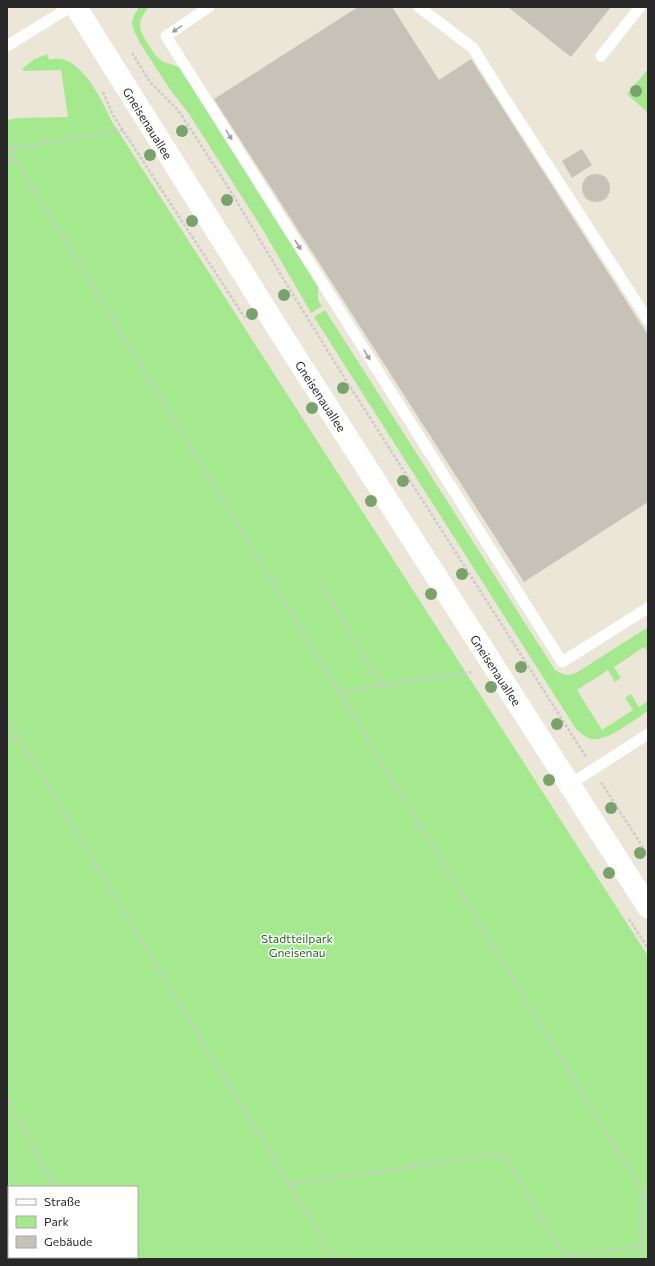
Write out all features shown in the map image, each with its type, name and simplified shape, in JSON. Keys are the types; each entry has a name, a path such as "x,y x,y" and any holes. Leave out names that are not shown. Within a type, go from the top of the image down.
{"main road":[{"name":"Gneisenauallee","path":"76,7 262,303 648,907"}],"lane":[{"path":"7,46 70,7"},
{"path":"209,7 166,36 562,662 648,608"},
{"path":"419,7 473,48 648,320"},
{"path":"601,56 640,7"},
{"path":"569,785 648,734"}],"path":[{"path":"131,52 150,82 178,110 221,176 344,377 648,855"},
{"path":"124,130 8,148 648,1201"},
{"path":"7,163 15,158"},
{"path":"321,584 384,686"},
{"path":"340,692 472,672"},
{"path":"7,718 334,1259"},
{"path":"7,738 18,737"},
{"path":"7,1098 54,1186"},
{"path":"290,1184 492,1155 501,1155 507,1160 559,1248 564,1253 570,1255 641,1246"},
{"path":"641,1259 642,1192"}],"green space":[{"path":"137,7 149,7 142,18 140,27 143,36 152,51 162,61 180,68 318,283 318,300 322,306 311,313 263,230 189,114 169,88 140,43 132,23 134,15 138,9"},
{"name":"Stadtteilpark Gneisenau","path":"47,54 49,60 60,59 70,63 78,68 92,84 111,120 648,956 648,1259 70,1259 138,1258 138,1186 8,1186 7,1222 7,120 19,118 68,117 61,70 24,71 22,69 33,60"},
{"path":"648,69 648,113 627,94"},
{"path":"325,310 555,670 565,674 576,673 648,627 648,653 644,647 614,667 621,678 615,682 608,670 577,690 602,730 633,710 625,698 631,694 639,707 648,701 648,711 613,734 598,739 588,738 576,729 314,317"}],"building":[{"path":"358,7 392,7 439,80 471,59 648,335 648,502 524,582 214,99"},
{"path":"508,7 611,7 571,57"},
{"path":"582,149 592,165 572,178 562,161"},
{"path":"596,174 606,178 610,188 606,198 596,202 586,198 582,188 586,178"}]}
